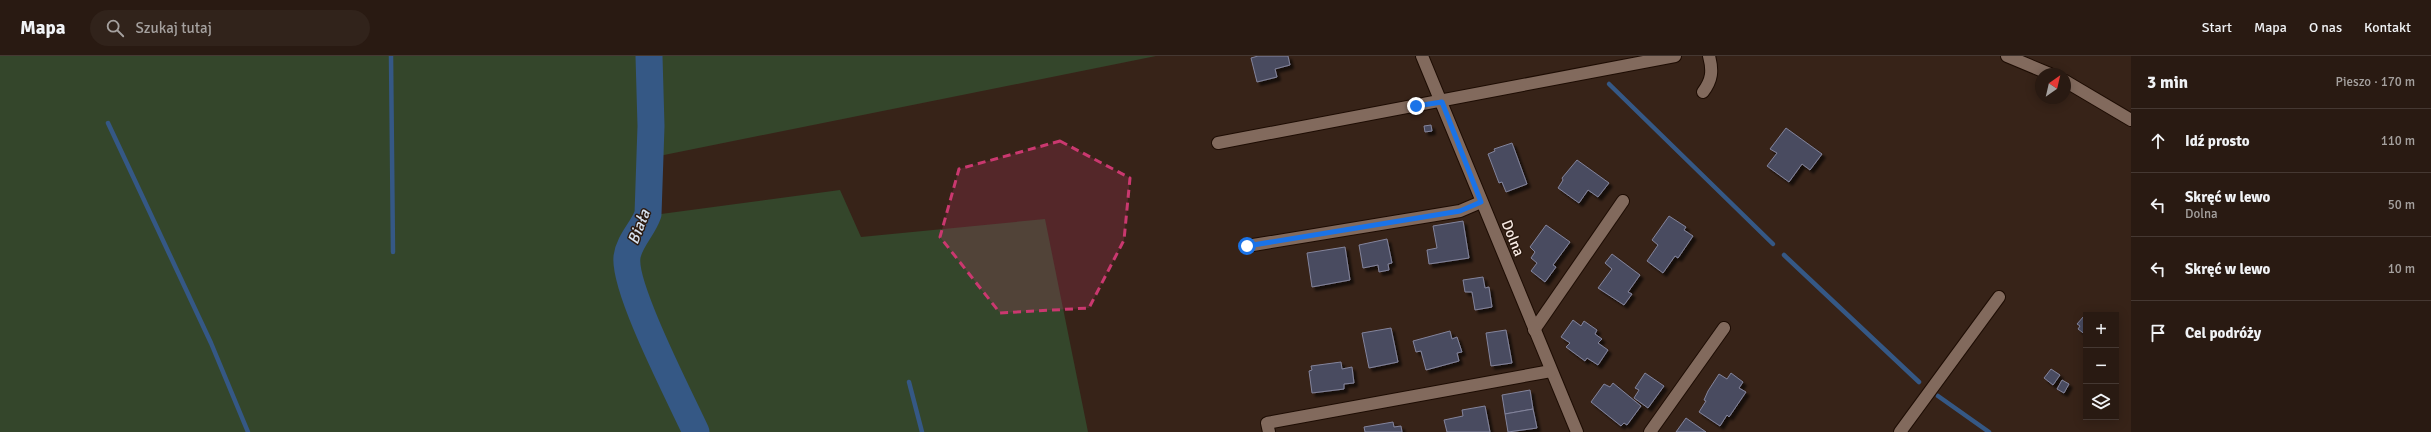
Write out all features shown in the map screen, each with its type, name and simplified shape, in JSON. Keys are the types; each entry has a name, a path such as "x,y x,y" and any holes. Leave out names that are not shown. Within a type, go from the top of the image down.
{"street":[{"name":"Dolna","path":"1422,56 1577,432"},
{"path":"1218,143 1442,102 1675,56"},
{"path":"1703,92 1710,82 1712,72 1709,56"},
{"path":"2007,56 2036,68"},
{"path":"2071,85 2131,120"},
{"path":"1534,330 1623,201"},
{"path":"1247,246 1460,211 1481,202"},
{"path":"1900,432 1998,296"},
{"path":"1650,432 1724,328"},
{"path":"1268,432 1267,423 1551,371"}],"highlighted area":[{"path":"1060,141 1130,178 1124,240 1089,308 1000,313 940,237 959,169"}],"green space":[{"path":"0,56 1156,56 659,156 661,214 840,190 861,237 1045,219 1088,432 0,432"}],"building":[{"path":"1258,56 1288,56 1290,65 1275,69 1277,77 1257,82 1251,58"},
{"path":"1431,125 1432,131 1425,132 1424,126"},
{"path":"1786,128 1822,154 1810,170 1802,164 1789,182 1767,166 1777,153 1770,149"},
{"path":"1512,143 1527,184 1506,192 1502,182 1499,183 1488,154 1495,151 1494,149"},
{"path":"1577,160 1609,183 1598,197 1588,190 1579,203 1558,188 1563,180 1562,178"},
{"path":"1669,216 1686,227 1684,230 1693,236 1678,258 1675,256 1663,273 1647,261 1658,245 1652,240"},
{"path":"1463,221 1469,258 1429,264 1427,250 1437,248 1433,226"},
{"path":"1546,225 1570,242 1553,265 1556,267 1545,282 1531,271 1537,263 1531,258 1535,252 1530,247"},
{"path":"1387,239 1392,263 1388,264 1389,270 1379,272 1378,265 1363,268 1359,245"},
{"path":"1345,247 1350,280 1312,287 1307,253"},
{"path":"1612,254 1640,275 1628,292 1632,294 1624,305 1598,288 1612,269 1605,263"},
{"path":"1483,277 1485,288 1489,287 1492,307 1475,310 1472,292 1465,292 1463,280"},
{"path":"2083,317 2083,333 2078,329 2080,326 2077,324"},
{"path":"1573,320 1581,326 1584,321 1597,330 1595,334 1602,339 1598,343 1608,350 1598,365 1587,358 1585,361 1566,347 1570,343 1561,337"},
{"path":"1391,328 1398,362 1369,368 1362,333"},
{"path":"1506,330 1512,363 1491,366 1486,333"},
{"path":"1450,331 1452,339 1457,337 1462,352 1457,353 1459,361 1426,370 1421,351 1416,352 1413,341"},
{"path":"1341,362 1342,369 1352,367 1354,383 1344,384 1344,389 1312,393 1309,371 1312,370 1311,366"},
{"path":"2051,369 2060,375 2053,385 2044,378"},
{"path":"1645,373 1664,386 1648,408 1634,398 1639,390 1635,388"},
{"path":"1731,373 1743,382 1739,388 1746,392 1729,417 1727,415 1720,426 1699,412 1706,401 1704,400 1708,391 1719,374 1727,379"},
{"path":"2062,380 2069,384 2064,393 2057,389"},
{"path":"1613,383 1641,406 1627,425 1624,423 1621,426 1591,402 1604,384 1610,387"},
{"path":"1530,390 1533,409 1505,414 1502,395"},
{"path":"1485,406 1490,432 1447,432 1444,420 1463,416 1462,410"},
{"path":"1533,409 1537,428 1508,432 1505,414"},
{"path":"1686,418 1706,432 1676,432"},
{"path":"1393,422 1394,427 1401,426 1402,432 1365,432 1364,427"}],"waterway":[{"path":"391,56 393,252"},
{"name":"Biała","path":"649,56 651,126 648,214 628,251 628,272 634,293 654,344 696,432"},
{"path":"1609,84 1773,244"},
{"path":"108,123 211,343 248,432"},
{"path":"1784,255 1919,382"},
{"path":"909,382 922,432"},
{"path":"1938,396 1989,432"}],"route":[{"path":"1247,246 1460,211 1481,202 1442,102 1416,106"}]}
